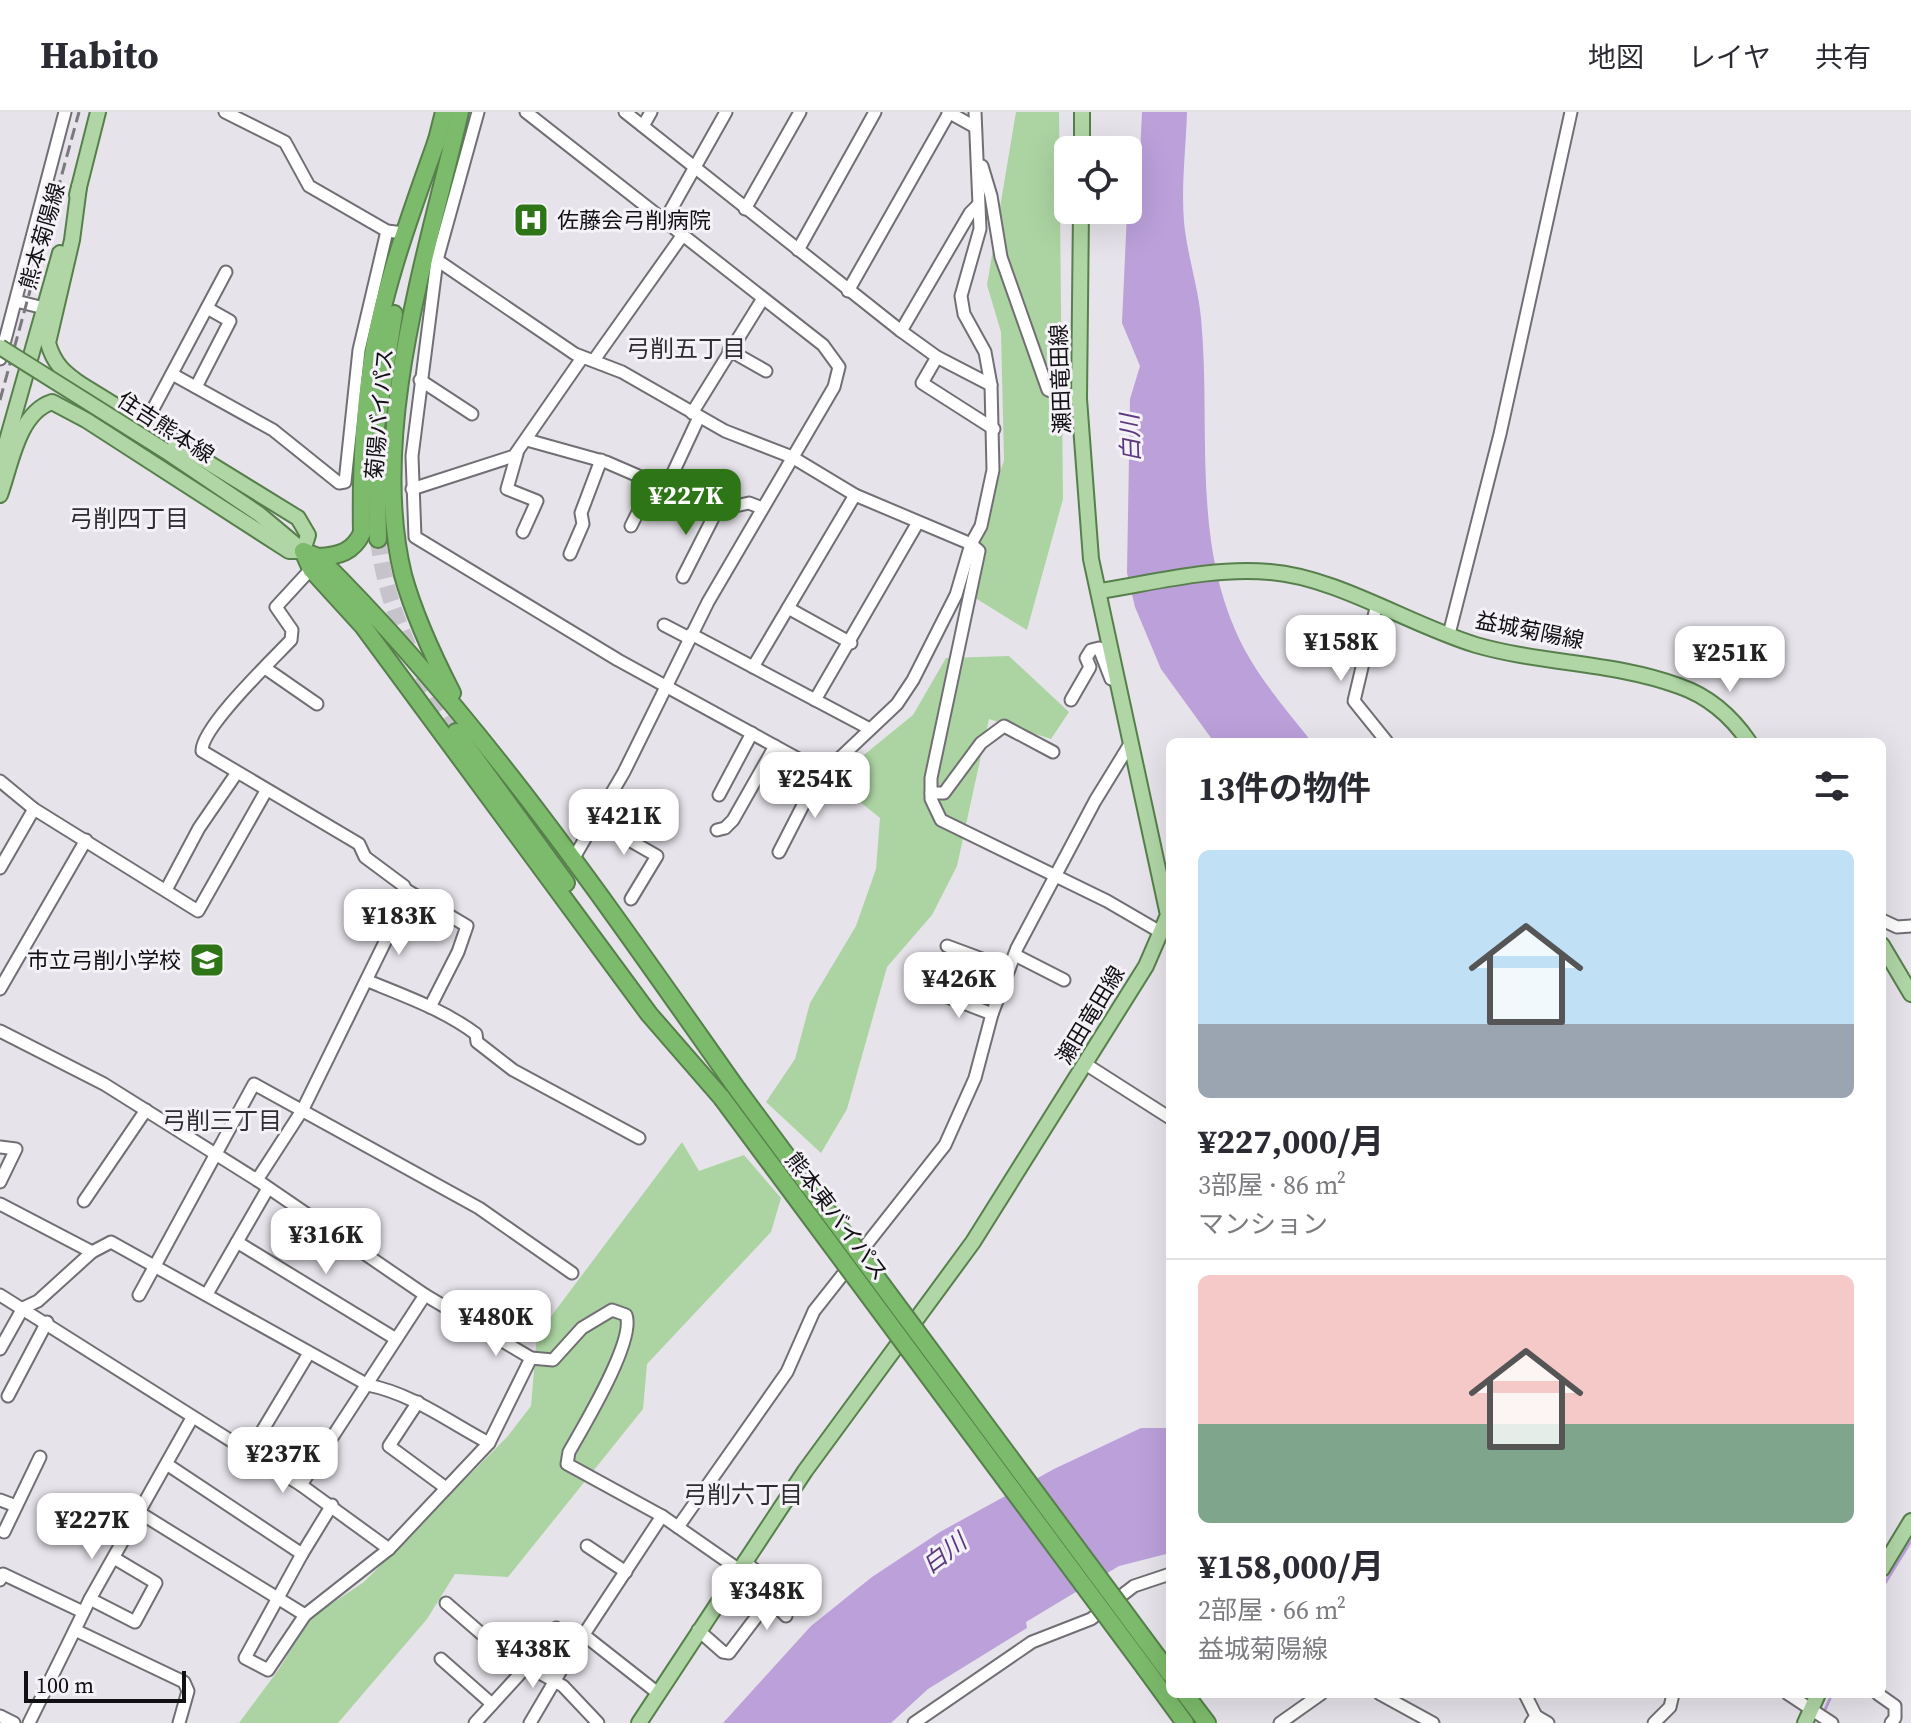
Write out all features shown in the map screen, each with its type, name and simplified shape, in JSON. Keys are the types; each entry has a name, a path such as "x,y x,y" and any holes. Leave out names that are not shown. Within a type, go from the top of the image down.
{"highway":[{"name":"菊陽バイパス","path":"378,539 375,455 380,396 398,297 444,112"},
{"name":"菊陽バイパス","path":"460,112 407,341 397,402 395,500 403,574 416,612 465,716"},
{"path":"311,559 343,553 357,542 362,533 361,458 371,365 396,232 438,137"},
{"path":"311,559 405,646 465,716"},
{"name":"熊本東バイパス","path":"311,559 450,733 649,1014 722,1098 1152,1664 1166,1672"},
{"path":"377,644 398,650 405,646 412,636 416,612"},
{"path":"450,733 441,728 450,718 465,716"},
{"name":"熊本東バイパス","path":"465,716 1152,1664 1166,1689"},
{"name":"熊本東バイパス","path":"1171,1698 1185,1723"},
{"path":"1188,1698 1207,1723"}],"main road":[{"name":"熊本菊陽線","path":"0,465 98,112"},
{"path":"1082,112 1082,136"},
{"path":"0,495 26,423 38,407 52,402 77,414 289,551 311,559 308,535 298,518 70,377 53,359 48,343 72,240 79,187"},
{"name":"瀬田竜田線","path":"1081,224 1079,399 1091,559 1166,906"},
{"name":"住吉熊本線","path":"2,338 259,514 311,559"},
{"name":"益城菊陽線","path":"1100,591 1222,571 1271,572 1309,578 1376,608 1477,645 1602,667 1679,686 1715,706 1745,738"},
{"name":"瀬田竜田線","path":"639,1723 805,1471 973,1242 1087,1065 1166,921"},
{"path":"1886,952 1911,994"},
{"path":"1886,1562 1911,1521"}],"street":[{"path":"0,359 2,338 16,301 65,112"},
{"path":"172,374 241,410 291,443 339,483 345,482 359,350 396,232 309,186 285,142 225,112"},
{"path":"478,112 437,260 420,380 412,489 415,537 512,599 824,773 897,704 913,680 956,595 971,544 981,526 993,470 991,385 985,352 964,314 961,296 980,229 975,112"},
{"path":"526,112 823,345 839,367 834,387 690,636 667,686 572,861"},
{"path":"625,112 901,331 937,357 991,385"},
{"path":"643,126 651,112"},
{"path":"664,222 726,112"},
{"path":"745,209 800,112"},
{"path":"798,250 875,112"},
{"path":"848,291 948,112 975,127"},
{"path":"1449,634 1500,434 1571,112"},
{"path":"977,150 991,196 1001,257 1048,390 1079,399"},
{"path":"901,331 970,213 978,205"},
{"path":"523,532 537,501 507,489 518,453 682,236"},
{"path":"437,260 562,348 725,431 792,457 855,495 917,524 971,544 979,551 931,778 931,793 941,820 1055,875 1162,933"},
{"path":"145,424 226,272"},
{"path":"665,490 696,415 729,350 762,300"},
{"path":"16,301 44,308"},
{"path":"196,387 230,321 207,308"},
{"path":"729,350 766,371"},
{"path":"937,357 922,383 994,429"},
{"path":"420,380 472,414"},
{"path":"527,440 601,460 717,510 749,503 762,508"},
{"path":"412,489 448,475 501,463 518,453"},
{"path":"570,554 601,460"},
{"path":"631,526 652,484"},
{"path":"753,667 855,495"},
{"path":"683,577 717,510"},
{"path":"815,700 851,643 877,590 917,524"},
{"path":"311,559 276,607 291,627 292,636 227,709 201,748 236,774 359,844 365,857 408,891 467,926 458,952 430,1007"},
{"path":"788,608 851,643"},
{"path":"1376,608 1354,701 1384,738"},
{"path":"664,625 753,667 870,729"},
{"path":"1071,700 1090,667 1086,658 1091,650 1099,648 1103,651 1130,746 1133,772"},
{"path":"265,668 317,704"},
{"path":"931,793 944,793 981,743 1004,726 1053,752"},
{"path":"719,795 752,733"},
{"path":"717,830 725,828 733,820 775,746"},
{"path":"678,1527 787,1372 814,1311 945,1145 975,1078 992,1014 1015,955 1055,875 1130,746"},
{"path":"779,852 820,772"},
{"path":"166,890 199,828 236,774"},
{"path":"0,781 34,809 198,911 266,791"},
{"path":"0,868 34,809"},
{"path":"596,821 657,856 631,899"},
{"path":"0,989 86,840"},
{"path":"257,1180 303,1109 368,981 406,902 408,891"},
{"path":"1886,922 1897,927 1911,926"},
{"path":"947,946 1009,969"},
{"path":"1015,955 1064,980"},
{"path":"368,981 430,1007 473,1032 477,1042 513,1070 639,1138"},
{"path":"940,994 992,1014"},
{"path":"0,1031 104,1084 257,1180 267,1190 425,1295 531,1358 553,1360 594,1320 612,1310 626,1315 628,1327 610,1376 569,1452 567,1464 662,1516 772,1584 770,1599 729,1653 723,1652 698,1630"},
{"path":"1087,1065 1166,1115"},
{"path":"139,1295 254,1084 479,1208 572,1273"},
{"path":"84,1201 114,1153 122,1150 146,1110"},
{"path":"0,1147 16,1149 0,1182"},
{"path":"207,1294 267,1190"},
{"path":"0,1204 92,1252"},
{"path":"0,1349 23,1308 38,1301 92,1252 111,1242 368,1385 418,1402 489,1443"},
{"path":"237,1242 396,1339"},
{"path":"0,1295 332,1505 389,1549"},
{"path":"301,1485 425,1295"},
{"path":"8,1396 47,1322"},
{"path":"249,1453 309,1353"},
{"path":"332,1505 276,1597 245,1658 268,1670 305,1615 389,1549 489,1443 531,1358"},
{"path":"418,1402 389,1446 446,1488"},
{"path":"29,1723 83,1612 192,1418"},
{"path":"4,1532 40,1457"},
{"path":"168,1465 302,1554"},
{"path":"0,1500 16,1506"},
{"path":"140,1513 305,1615"},
{"path":"530,1723 662,1516"},
{"path":"587,1546 626,1572"},
{"path":"90,1599 135,1622 156,1583 114,1558"},
{"path":"0,1580 3,1574 83,1612"},
{"path":"914,1723 1032,1642 1091,1619 1134,1586 1166,1575"},
{"path":"770,1599 786,1616"},
{"path":"446,1603 522,1669"},
{"path":"556,1628 582,1639 659,1694"},
{"path":"75,1630 184,1682 188,1691 179,1723"},
{"path":"441,1659 492,1704"},
{"path":"475,1723 522,1669 529,1667 555,1682 598,1723"},
{"path":"1280,1723 1315,1698"},
{"path":"1387,1698 1433,1723"},
{"path":"1526,1698 1533,1720 1548,1723"},
{"path":"1654,1723 1670,1707 1672,1698"},
{"path":"1792,1698 1810,1716 1829,1722"},
{"path":"1884,1698 1895,1706 1895,1718 1891,1723"},
{"path":"0,1716 14,1723"}],"green space":[{"path":"1016,112 1059,112 1059,136 1054,136 1054,224 1060,224 1063,499 1027,630 964,591 1004,460 1001,332 987,285"},
{"path":"1009,656 1069,712 1051,739 989,719 957,866 932,915 887,967 847,1109 821,1153 766,1102 795,1059 810,1003 856,926 876,869 880,818 833,780 913,715 946,658"},
{"path":"682,1142 699,1171 744,1155 781,1198 771,1232 647,1364 643,1409 508,1577 455,1574 427,1619 338,1723 239,1723 279,1669 310,1618 364,1582 507,1437 531,1406 537,1335"}],"water":[{"name":"白川","path":"1142,112 1187,112 1184,222 1201,318 1208,517 1213,556 1236,632 1270,689 1309,738 1211,738 1161,669 1135,607 1127,573 1130,399 1140,366 1122,323 1126,224 1142,224"},
{"name":"白川","path":"1141,1428 1166,1428 1166,1554 1119,1566 1026,1622 1027,1628 928,1689 891,1723 723,1723 811,1626 872,1577 940,1532 1054,1469"}],"waterway":[{"path":"1886,1582 1911,1541"},
{"path":"1824,1712 1830,1698"}],"tunnel":[{"path":"378,539 396,616 417,664 456,732"}],"railway":[{"path":"0,400 79,112"}],"place":[{"name":"佐藤会弓削病院","path":"531,220"},
{"name":"市立弓削小学校","path":"207,960"}],"district":[{"name":"弓削五丁目","path":"686,348"},
{"name":"弓削四丁目","path":"129,518"},
{"name":"弓削三丁目","path":"222,1120"},
{"name":"弓削六丁目","path":"743,1494"}]}
